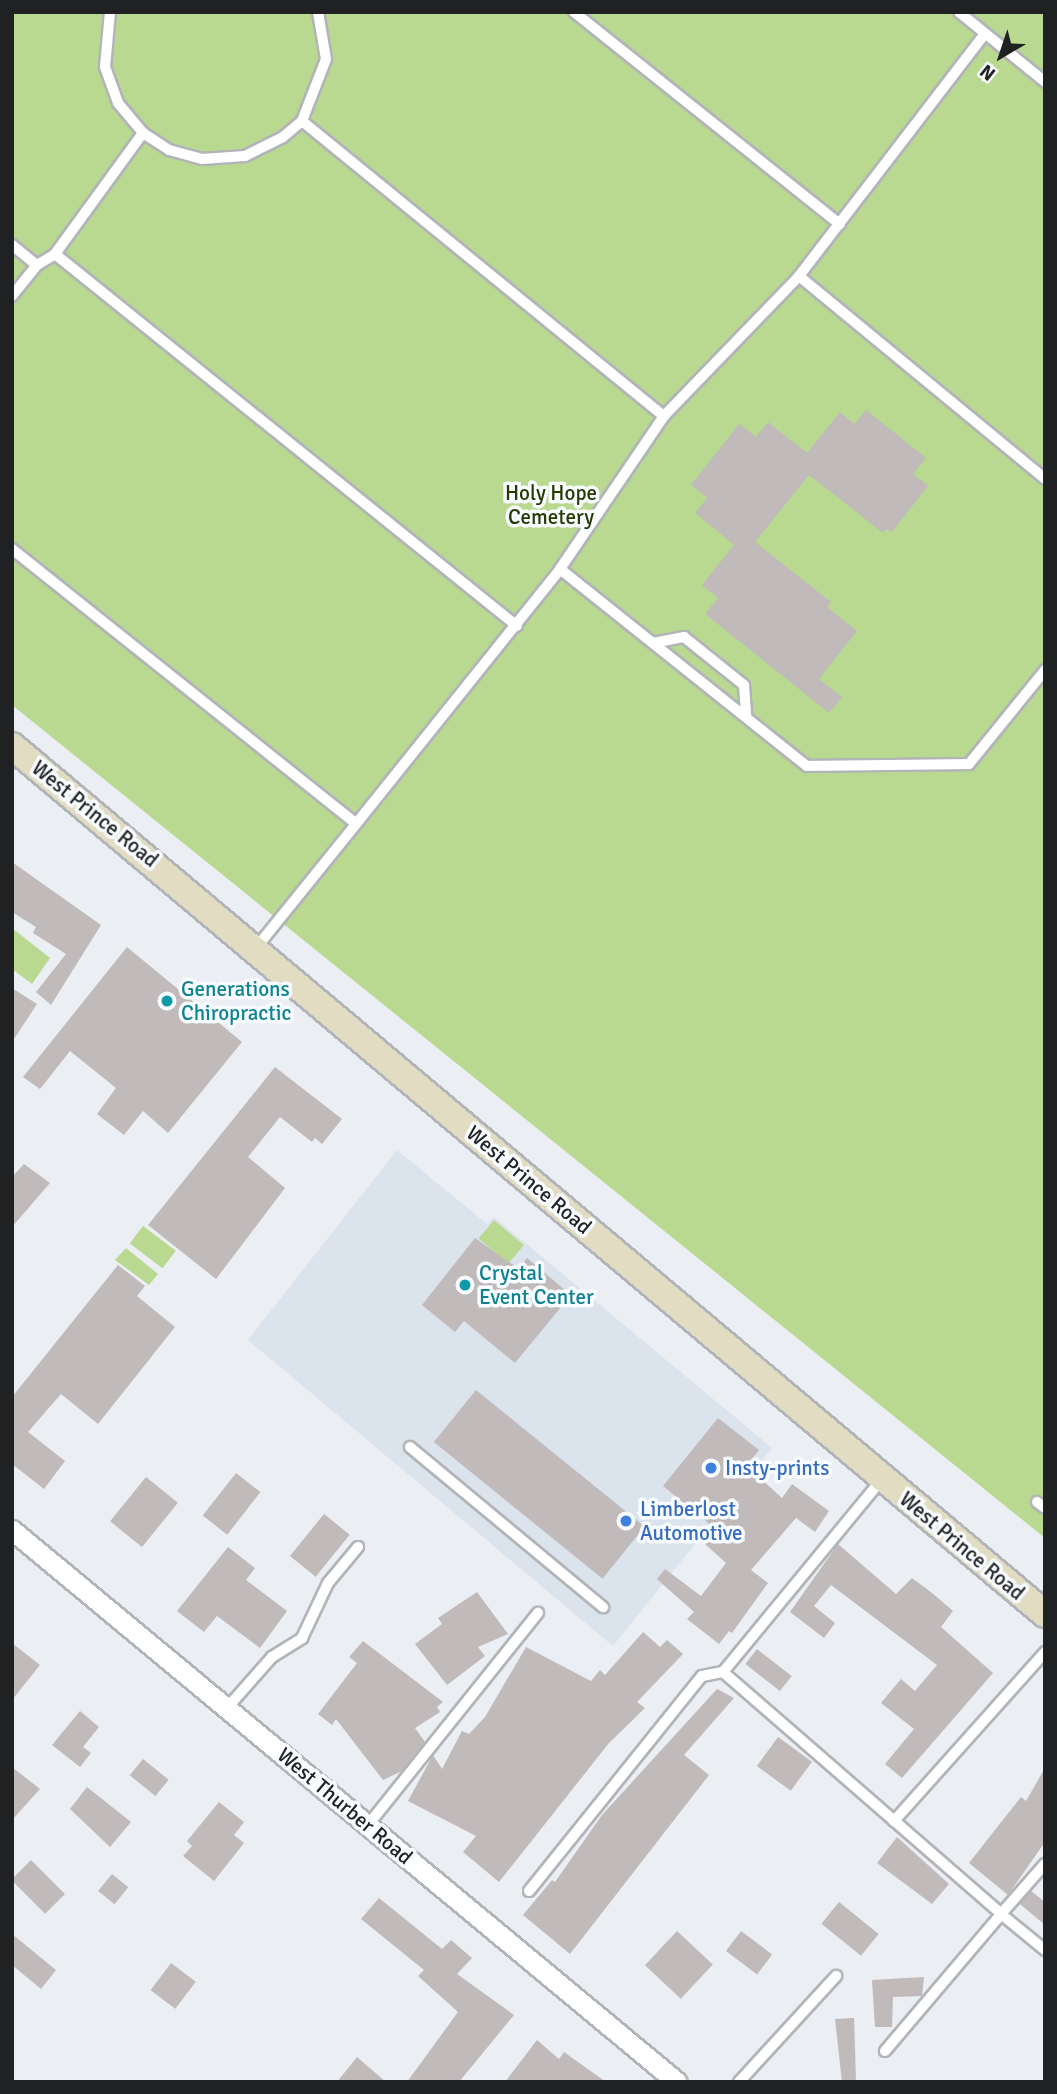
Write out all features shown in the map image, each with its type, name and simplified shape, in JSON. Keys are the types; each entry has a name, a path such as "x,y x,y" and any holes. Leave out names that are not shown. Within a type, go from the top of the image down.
{"main road":[{"name":"West Prince Road","path":"12,746 256,948 1045,1614"}],"street":[{"name":"West Thurber Road","path":"12,1530 677,2082"}],"lane":[{"path":"110,12 105,67 118,103 143,133 169,150 202,159 245,156 283,137 302,121 326,59 324,26 318,12"},
{"path":"573,12 840,223"},
{"path":"959,12 1045,82"},
{"path":"256,948 517,626 560,569 664,416 799,275 985,34"},
{"path":"302,121 664,416"},
{"path":"12,296 37,264 55,254 143,133"},
{"path":"12,246 37,264"},
{"path":"55,254 517,626"},
{"path":"799,275 1045,479"},
{"path":"12,549 356,824"},
{"path":"560,569 807,766 969,764 1045,670"},
{"path":"653,643 684,637 744,685 746,717"},
{"path":"410,1447 603,1607"},
{"path":"529,1891 702,1676 723,1672 882,1479"},
{"path":"227,1708 272,1657 302,1638 328,1583 358,1547"},
{"path":"368,1825 538,1613"},
{"path":"894,1821 1045,1652"},
{"path":"723,1672 1045,1950"},
{"path":"885,2052 1045,1864"},
{"path":"739,2082 836,1976"}],"shaded area":[{"path":"397,1150 487,1224 494,1217 772,1448 613,1646 248,1340"}],"green space":[{"name":"Holy Hope Cemetery","path":"12,12 1045,12 1045,1538 12,705"},
{"path":"12,928 50,958 32,984 12,969"},
{"path":"494,1220 524,1245 508,1263 479,1238"},
{"path":"143,1226 176,1251 163,1268 130,1244"},
{"path":"126,1248 158,1274 149,1285 115,1260"}],"building":[{"path":"866,410 926,458 913,474 928,486 892,532 887,529 883,533 809,475 755,542 831,602 827,607 857,631 819,679 842,697 829,713 705,614 718,598 702,585 734,545 695,513 707,498 691,485 739,424 756,437 768,422 807,453 840,412 854,424"},
{"path":"12,862 101,925 51,1005 36,992 66,954 33,933 36,927 12,912"},
{"path":"127,947 242,1042 168,1133 143,1111 124,1135 97,1114 116,1088 70,1051 40,1089 23,1077"},
{"path":"12,988 37,1004 12,1042"},
{"path":"275,1067 342,1119 322,1144 315,1138 312,1142 280,1117 248,1157 285,1188 216,1279 148,1225"},
{"path":"24,1164 50,1183 12,1227 12,1177"},
{"path":"475,1238 519,1269 527,1258 571,1295 515,1363 464,1321 455,1332 422,1305"},
{"path":"118,1265 145,1286 137,1296 175,1327 98,1424 61,1394 28,1432 65,1461 44,1489 12,1464 12,1397"},
{"path":"476,1390 645,1527 602,1579 434,1442"},
{"path":"718,1418 759,1450 747,1466 782,1498 792,1484 829,1511 815,1532 796,1518 751,1570 768,1583 732,1633 729,1631 719,1644 687,1619 694,1612 657,1579 665,1569 701,1596 726,1563 705,1544 717,1530 663,1486"},
{"path":"236,1473 260,1492 227,1535 203,1516"},
{"path":"146,1477 178,1503 142,1547 110,1521"},
{"path":"324,1514 350,1535 316,1577 290,1556"},
{"path":"838,1544 896,1594 912,1578 932,1593 953,1611 941,1627 993,1673 902,1778 885,1764 914,1729 881,1703 901,1679 915,1691 937,1665 831,1585 814,1606 835,1623 824,1638 790,1612"},
{"path":"228,1547 255,1568 246,1580 287,1611 260,1648 217,1616 204,1632 177,1611"},
{"path":"477,1592 508,1634 478,1647 485,1656 447,1685 415,1644 442,1624 438,1618"},
{"path":"643,1632 660,1647 667,1640 683,1654 637,1702 645,1708 609,1743 499,1882 463,1852 476,1836 408,1801 433,1755 442,1769 462,1731 469,1734 485,1717 526,1647 591,1681 600,1670 605,1675"},
{"path":"363,1641 443,1702 437,1707 440,1712 415,1728 425,1742 402,1771 383,1780 336,1719 332,1725 318,1714 357,1663 349,1657"},
{"path":"12,1643 40,1665 12,1700"},
{"path":"757,1649 792,1676 780,1691 745,1664"},
{"path":"717,1689 734,1698 684,1755 709,1775 570,1954 523,1915 552,1880 555,1882 602,1815"},
{"path":"80,1711 99,1727 83,1747 91,1753 80,1767 52,1745"},
{"path":"778,1737 812,1762 791,1791 757,1766"},
{"path":"143,1759 169,1780 155,1796 130,1775"},
{"path":"12,1767 40,1789 12,1820"},
{"path":"1045,1768 1045,1842 1008,1895 969,1863 1021,1797 1026,1801"},
{"path":"87,1787 131,1822 110,1847 70,1809"},
{"path":"219,1802 244,1822 234,1835 244,1843 214,1881 183,1856 192,1846 187,1841"},
{"path":"897,1837 949,1884 932,1904 877,1863"},
{"path":"31,1860 65,1894 45,1914 12,1881"},
{"path":"112,1874 128,1887 114,1904 98,1891"},
{"path":"1031,1891 1045,1902 1045,1925 1020,1904"},
{"path":"379,1898 442,1949 451,1940 472,1958 457,1974 514,2015 459,2082 407,2082 458,2012 418,1976 424,1970 361,1919"},
{"path":"839,1902 879,1934 861,1956 821,1924"},
{"path":"677,1931 713,1964 681,1999 645,1965"},
{"path":"741,1931 772,1954 757,1974 726,1951"},
{"path":"12,1934 56,1970 41,1989 12,1965"},
{"path":"171,1963 196,1982 175,2009 151,1990"},
{"path":"924,1977 922,1996 893,1997 892,2027 875,2027 872,1980"},
{"path":"854,2018 856,2082 842,2082 835,2019"},
{"path":"537,2040 559,2059 564,2052 606,2082 505,2082"},
{"path":"357,2057 386,2082 337,2082"}],"place":[{"name":"Generations Chiropractic","path":"167,1001"},
{"name":"Crystal Event Center","path":"465,1285"},
{"name":"Insty-prints","path":"711,1468"},
{"name":"Limberlost Automotive","path":"626,1521"}]}
